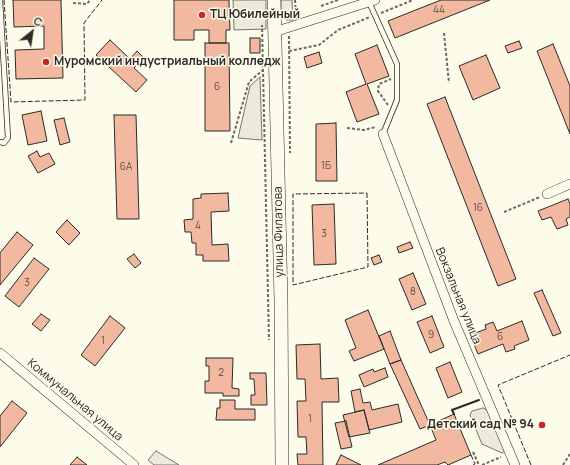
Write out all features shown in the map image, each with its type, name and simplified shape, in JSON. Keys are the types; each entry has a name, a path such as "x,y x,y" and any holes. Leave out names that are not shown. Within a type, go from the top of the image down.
{"street":[{"name":"улица Филатова","path":"274,0 281,301 282,465"},
{"path":"274,32 372,1"},
{"name":"Вокзальная улица","path":"384,130 454,321 515,465"},
{"path":"547,194 570,184"},
{"name":"Коммунальная улица","path":"0,353 134,465"}],"lane":[{"path":"0,0 8,138 4,143 0,142"},
{"path":"372,1 397,64 397,100 384,130"}],"path":[{"path":"73,4 87,4 90,0"},
{"path":"231,143 249,82 262,70 262,23"},
{"path":"289,51 319,45 338,30"},
{"path":"444,33 449,83"},
{"path":"392,111 378,91 379,84 398,76"},
{"path":"347,128 384,130"},
{"path":"504,212 547,194"},
{"path":"473,452 478,465"},
{"path":"563,465 570,454"},
{"path":"482,465 501,457"}],"shaded area":[{"path":"233,0 266,0 266,29 234,30"},
{"path":"281,0 292,0 293,20 286,20 281,13"},
{"path":"260,77 262,140 238,138 250,86"},
{"path":"483,408 487,410 505,451 502,453 482,444 470,415 472,411"},
{"path":"156,451 179,465 154,465 148,460"}],"building":[{"path":"13,0 61,0 63,78 16,79 15,50 44,49 44,26 14,27"},
{"name":"ТЦ Юбилейный","path":"174,0 229,0 230,30 226,30 226,43 209,43 209,30 194,30 194,40 174,40"},
{"path":"441,0 490,0 395,38 388,21"},
{"path":"250,38 260,38 260,53 250,53"},
{"path":"110,40 130,59 137,51 144,58 134,68 147,80 136,92 96,55"},
{"path":"519,41 522,48 508,53 505,46"},
{"path":"205,43 229,43 230,131 205,131"},
{"path":"553,44 570,86 570,134 537,51"},
{"path":"377,45 389,76 367,84 379,114 357,122 346,92 366,84 355,54"},
{"path":"319,52 322,63 307,68 304,57"},
{"path":"486,55 500,88 473,100 459,66"},
{"path":"445,97 516,279 498,286 427,104"},
{"path":"41,111 47,141 28,145 22,115"},
{"path":"114,115 136,115 139,219 117,219"},
{"path":"64,118 70,142 60,145 54,120"},
{"path":"336,123 337,181 316,181 316,124"},
{"path":"37,151 40,157 49,153 55,164 38,173 28,156"},
{"path":"228,193 229,211 211,212 212,245 228,244 229,261 203,261 203,255 196,255 196,243 192,243 191,232 185,232 184,220 193,219 193,199 201,198 201,194"},
{"path":"568,199 570,204 570,217 566,219 568,225 557,229 551,217 542,220 538,211"},
{"path":"334,204 336,264 314,265 312,205"},
{"path":"67,220 80,233 69,245 56,232"},
{"path":"17,232 33,245 0,285 0,253"},
{"path":"410,242 413,248 399,253 397,247"},
{"path":"134,254 141,263 135,268 127,259"},
{"path":"379,255 382,262 374,265 371,258"},
{"path":"34,258 49,269 19,307 5,296"},
{"path":"413,273 426,304 412,310 399,279"},
{"path":"542,290 561,333 553,336 534,293"},
{"path":"368,310 384,349 354,361 349,351 356,348 345,320"},
{"path":"41,314 50,320 41,331 32,324"},
{"path":"110,316 125,328 95,366 81,355"},
{"path":"432,316 444,347 430,353 417,322"},
{"path":"522,321 529,340 514,346 515,349 506,352 503,344 478,354 470,335 486,329 485,325 493,322 497,331"},
{"path":"390,331 401,360 390,364 379,336"},
{"path":"320,344 321,379 338,378 339,402 322,402 323,465 298,465 297,454 307,454 306,437 298,437 297,401 306,401 305,379 297,379 296,345"},
{"path":"206,358 233,358 232,388 239,389 239,396 223,396 223,393 205,393 205,381 209,381 209,366 206,366"},
{"path":"401,360 430,425 420,429 390,364"},
{"path":"450,362 462,392 448,398 436,368"},
{"path":"385,368 388,377 364,387 359,375 373,369 374,372"},
{"path":"250,373 266,373 267,405 251,405 251,395 255,395 254,379 250,379"},
{"path":"360,389 363,403 370,402 372,410 398,404 402,422 369,430 364,410 355,412 351,391"},
{"path":"220,400 235,400 235,409 255,409 255,420 216,420 217,408 220,408"},
{"path":"12,401 27,413 0,447 0,416"},
{"path":"364,410 370,433 349,437 343,415"},
{"path":"454,414 471,455 448,465 445,462 437,465 378,465 436,440 430,425"},
{"path":"346,421 352,447 341,449 335,423"},
{"path":"341,455 361,465 336,465"},
{"path":"77,457 87,465 70,465"}],"fence":[{"path":"4,0 11,102 85,100 84,23 102,0"},
{"path":"367,193 368,267 293,285 293,194 367,193"},
{"path":"531,465 498,385 570,355"},
{"path":"471,455 475,464 473,465"}],"wall":[{"path":"454,414 452,410 479,400"}],"place":[{"name":"ТЦ Юбилейный","path":"202,15"},
{"name":"Муромский индустриальный колледж","path":"46,62"},
{"name":"Детский сад № 94","path":"542,425"}]}
